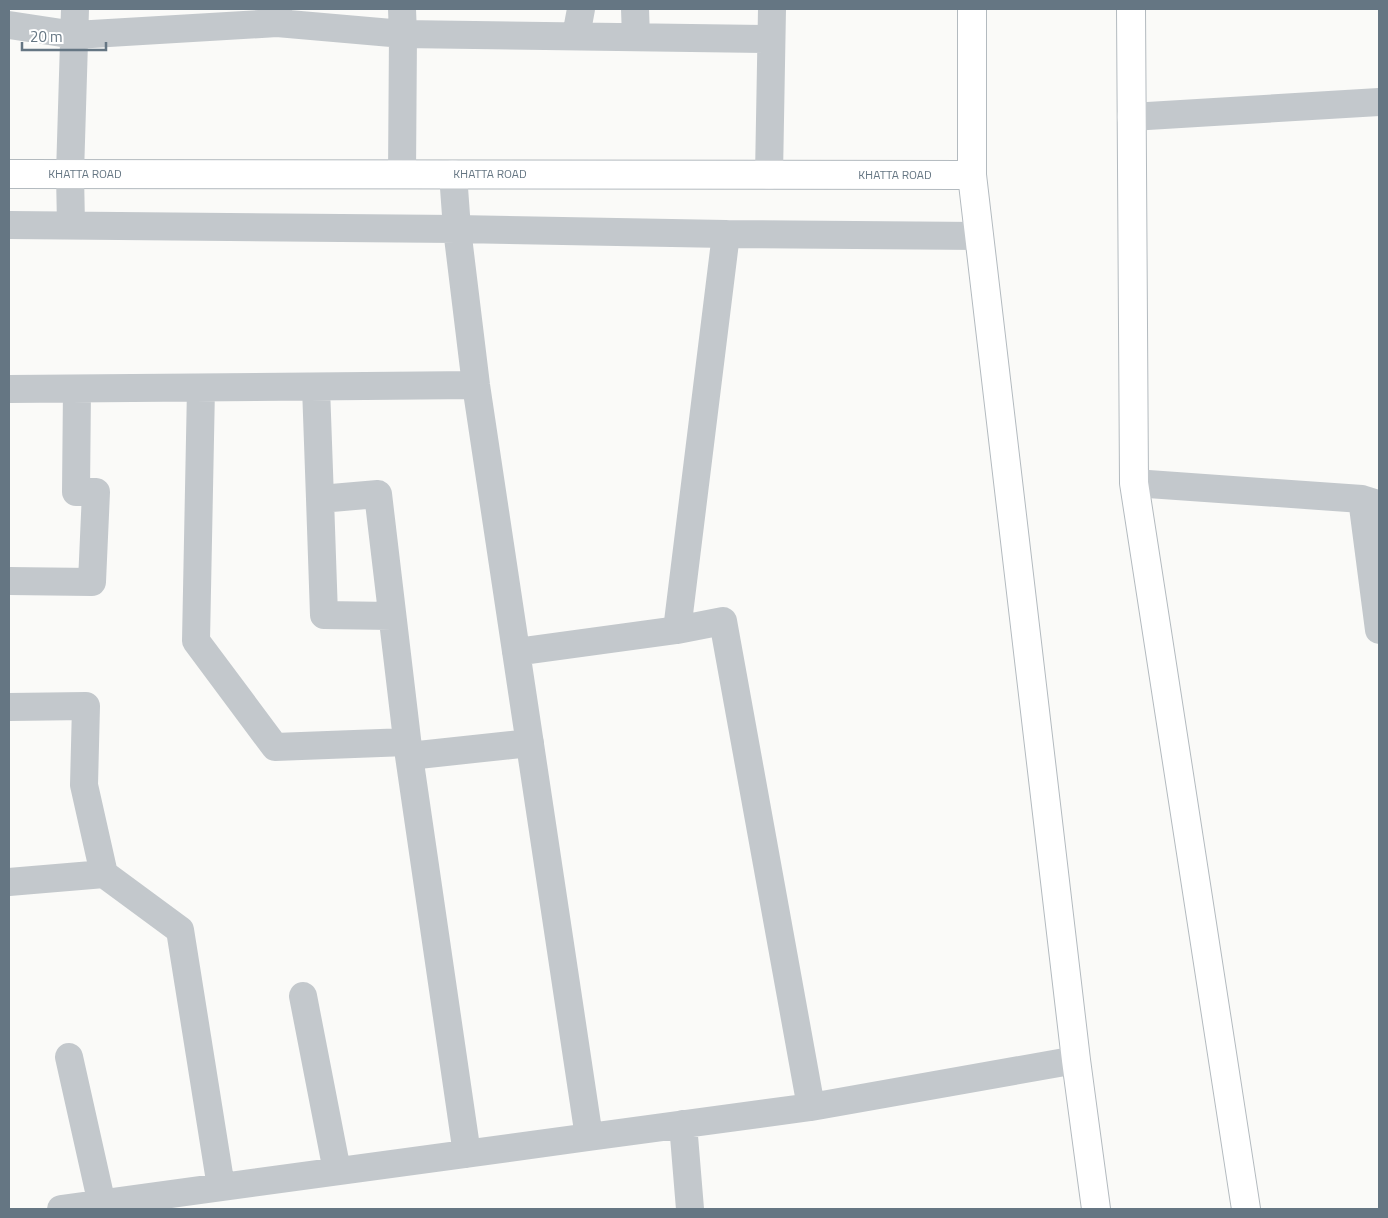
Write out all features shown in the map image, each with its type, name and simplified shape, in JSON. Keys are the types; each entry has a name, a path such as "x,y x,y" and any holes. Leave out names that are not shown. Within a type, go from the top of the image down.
{"street":[{"path":"576,36 581,9"},
{"path":"635,9 636,37"},
{"path":"769,175 772,9"},
{"path":"972,9 972,175 1076,1060 1096,1209"},
{"path":"1131,9 1134,483 1246,1209"},
{"path":"9,25 278,16 402,21 576,36 771,40"},
{"path":"402,21 402,174"},
{"path":"71,226 70,174 75,22"},
{"path":"1131,117 1379,102"},
{"name":"KHATTA ROAD","path":"9,174 972,175"},
{"path":"453,174 457,229 476,385 589,1137"},
{"path":"9,224 979,236"},
{"path":"677,630 726,234"},
{"path":"9,389 476,385"},
{"path":"316,387 324,615 392,616"},
{"path":"201,388 196,641 275,747 408,749 530,743"},
{"path":"9,581 92,582 96,492 76,492 77,389"},
{"path":"1134,483 1370,502 1379,630"},
{"path":"320,499 378,494 408,749 467,1154"},
{"path":"516,652 677,630 723,621 811,1107"},
{"path":"9,707 86,706 84,785 104,874 180,930 221,1187"},
{"path":"9,882 104,874"},
{"path":"303,996 337,1172"},
{"path":"70,1057 103,1206"},
{"path":"61,1209 103,1206 221,1187 811,1107 1076,1060"},
{"path":"683,1124 690,1209"}]}
